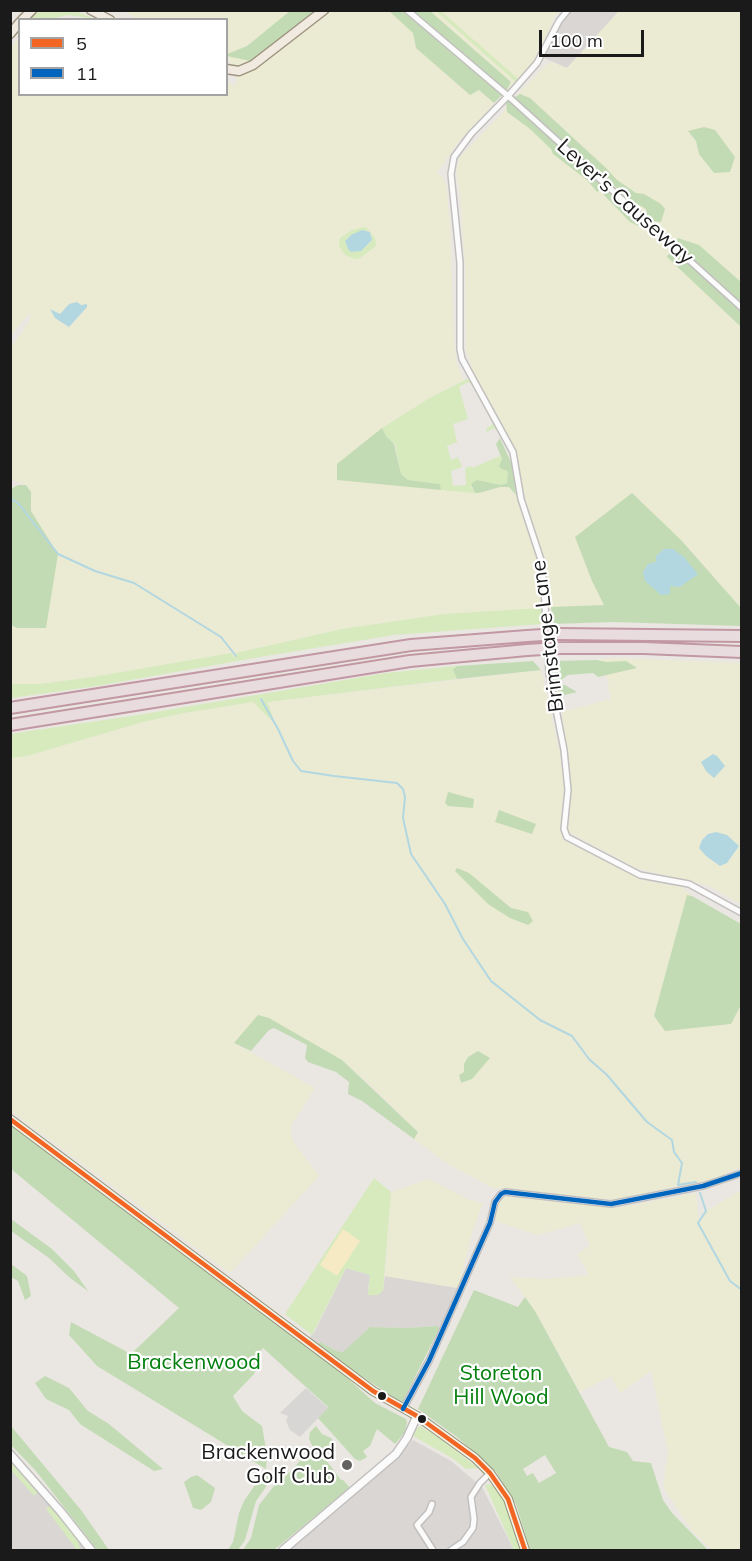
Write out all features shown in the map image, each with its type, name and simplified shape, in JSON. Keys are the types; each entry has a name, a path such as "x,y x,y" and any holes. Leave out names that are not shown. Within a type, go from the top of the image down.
{"highway":[{"path":"10,708 411,645 558,634 741,636"},
{"path":"10,725 410,661 559,648 644,648 741,652"}],"main road":[{"path":"91,10 106,18"},
{"path":"228,69 239,70 253,65 324,10"},
{"path":"10,1119 355,1378 450,1439 490,1473 508,1499 525,1551"}],"street":[{"name":"Lever's Causeway","path":"407,10 508,96 741,308"},
{"name":"Brimstage Lane","path":"568,10 559,21 537,63 454,157 451,174 460,263 460,349 467,370 513,452 521,499 541,560 549,673 565,760 568,790 564,829 567,837 640,875 689,885 741,913"},
{"path":"403,1408 446,1326 490,1223 495,1202 501,1194 506,1192 611,1204 703,1186 741,1173"},
{"path":"283,1551 396,1454 407,1438 417,1416"},
{"path":"10,1454 61,1512 89,1550"},
{"path":"451,1551 463,1542 473,1528 471,1497 490,1473"},
{"path":"417,1525 433,1508"},
{"path":"409,1523 417,1525 433,1551"}],"shaded area":[{"path":"572,11 619,11 567,68 542,57 559,25"},
{"path":"346,1268 370,1275 368,1289 383,1291 385,1276 458,1288 439,1329 438,1326 370,1327 348,1350 343,1352 320,1342 316,1346 308,1339 315,1331"},
{"path":"306,1388 328,1408 300,1437 290,1430 286,1421 288,1416 280,1413"},
{"path":"413,1440 451,1461 482,1487 514,1550 288,1550 351,1497 355,1489 397,1458"},
{"path":"10,1456 19,1465 88,1550 11,1550"}],"green space":[{"path":"76,11 93,18 69,15 54,18 30,18 38,12"},
{"path":"123,11 561,11 554,17 529,69 507,90 508,96 515,97 548,63 567,68 619,11 741,11 741,608 681,540 575,537 592,581 605,605 444,614 342,629 236,653 234,657 230,653 93,677 40,684 11,684 11,625 17,628 58,554 31,511 31,492 26,485 11,479 11,348 30,320 30,313 11,335 10,47 18,39 18,96 228,96 228,82 235,86 239,71 228,60 228,18 136,18","holes":["501,96 508,96 505,110 460,157 456,170 465,262 466,349 474,375 501,421 513,452 521,499 509,487 479,493 337,479 382,428 464,380 457,365 454,343 450,224 446,185 437,173 459,141","715,130 735,157 699,154 696,141 688,131"]},
{"path":"290,11 318,11 265,53 250,61 228,56 228,54 247,46"},
{"path":"389,11 430,11 511,82 507,90 494,103 479,90 470,95 416,48 413,33"},
{"path":"436,11 441,11 518,79 516,82"},
{"path":"520,94 530,98 617,180 636,193 644,194 661,204 665,209 661,222 652,221 647,216 646,209 629,199 522,105 515,97"},
{"path":"509,98 586,162 602,179 602,189 597,192 587,180 553,154 551,149 530,129 507,112 506,102"},
{"path":"704,127 715,130 735,157 730,172 714,173 699,154 696,141 688,131"},
{"path":"608,189 611,194 643,218 638,226 630,222 604,195 603,193"},
{"path":"366,227 370,232 366,230 348,237 345,241 348,249 351,252 361,251 372,241 371,233 375,238 376,246 360,258 355,259 345,255 339,246 340,238 352,230"},
{"path":"678,238 699,245 741,282 741,327 667,257"},
{"path":"467,379 473,384 498,432 494,428 487,432 486,429 493,424 472,385 468,382 459,387 468,419 453,424 457,442 447,446 451,460 458,457 462,467 451,471 453,486 466,485 465,468 471,466 472,468 500,456 501,469 508,471 507,483 501,485 477,480 471,487 475,493 441,490 439,484 408,480 401,474 395,444 386,436 382,428 428,399"},
{"path":"382,428 394,444 401,474 408,480 440,484 441,490 337,480 337,464"},
{"path":"500,438 513,467 516,495 509,487 475,493 471,484 477,480 501,485 507,483 508,471 499,466 502,459 496,444"},
{"path":"18,485 26,485 31,492 31,511 58,554 46,628 17,628 11,625 11,489"},
{"path":"632,493 681,540 741,608 741,626 613,622 552,624 551,607 604,605 575,537"},
{"path":"541,608 542,624 394,635 97,686 11,698 11,684 40,684 93,677 231,653 234,657 236,653 342,629 444,614"},
{"path":"613,658 741,663 741,904 709,886 636,868 569,832 567,826 571,788 562,712 611,699 606,673 628,670 597,660"},
{"path":"533,661 541,670 457,679 453,670 457,666"},
{"path":"554,661 626,661 637,668 598,677 593,673 568,675 561,680 560,685 565,685 577,692 560,696 554,678"},
{"path":"457,666 453,671 457,679 267,702 273,717 271,720 253,702 143,722 27,756 11,758 10,734 386,673"},
{"path":"541,670 560,754 564,791 560,830 563,840 642,880 682,887 692,896 687,895 731,1024 741,1005 741,1167 714,1179 613,1200 493,1188 448,1164 414,1139 418,1132 365,1080 269,1018 234,1043 315,1088 291,1126 292,1140 319,1176 230,1273 11,1111 11,758 27,756 143,722 184,713 253,702 271,720 273,717 267,702"},
{"path":"448,792 474,799 473,808 448,806 445,803"},
{"path":"499,810 536,824 532,834 495,822"},
{"path":"457,868 469,873 511,908 528,912 533,921 528,925 510,918 488,904 455,871"},
{"path":"687,895 741,924 741,1005 731,1024 665,1031 654,1016"},
{"path":"258,1015 269,1018 342,1060 418,1132 414,1139 362,1101 348,1094 349,1082 336,1072 308,1062 305,1058 307,1045 274,1028 269,1030 251,1051 234,1043"},
{"path":"478,1051 490,1058 472,1079 461,1083 459,1075 464,1072 464,1064 468,1057"},
{"name":"Brackenwood","path":"10,1125 344,1375 375,1403 406,1419 405,1432 395,1444 377,1429 370,1446 363,1451 367,1457 360,1461 355,1459 318,1418 328,1407 263,1348 251,1361 257,1368 254,1374 233,1396 242,1411 262,1426 267,1455 266,1469 97,1366 69,1335 71,1322 131,1354 179,1308 11,1169"},
{"path":"374,1178 391,1192 383,1291 378,1295 368,1295 370,1275 346,1268 312,1335 285,1314"},
{"path":"429,1179 469,1200 483,1203 473,1230 458,1288 385,1276 391,1192"},
{"path":"741,1190 741,1550 712,1550 692,1531 663,1487 668,1452 651,1371 620,1393 611,1376 580,1392 535,1311 510,1277 547,1279 589,1275 577,1254 590,1246 580,1223 538,1235 496,1221 495,1210 502,1198 511,1196 617,1208 696,1193 699,1222 706,1211"},
{"path":"11,1219 52,1249 74,1271 88,1291 49,1258 11,1231"},
{"path":"11,1264 27,1276 31,1296 25,1300 18,1281 11,1277"},
{"name":"Storeton Hill Wood","path":"474,1290 518,1307 525,1297 535,1311 609,1447 627,1452 633,1461 651,1463 663,1500 672,1513 708,1550 530,1550 516,1504 496,1472 457,1437 418,1409","holes":["545,1455 556,1473 539,1483 533,1473 527,1476 523,1469"]},
{"path":"438,1326 439,1329 402,1403 316,1346 320,1342 343,1352 370,1327"},
{"path":"45,1376 69,1388 88,1411 109,1424 163,1469 154,1471 80,1424 69,1410 46,1399 35,1383"},
{"path":"11,1426 81,1510 109,1550 97,1550 36,1471 11,1445"},
{"path":"316,1426 322,1434 331,1438 336,1444 329,1451 317,1450 313,1447 309,1439 310,1432"},
{"path":"420,1426 478,1468 466,1469 452,1458 413,1436 413,1431"},
{"path":"306,1454 326,1460 350,1488 274,1550 243,1550 251,1538 259,1505 274,1486"},
{"path":"10,1459 39,1491 34,1496 11,1470"},
{"path":"263,1473 269,1476 270,1481 256,1501 245,1540 238,1550 228,1550 233,1542 244,1501 257,1482 260,1483"},
{"path":"197,1475 215,1488 211,1502 201,1510 193,1508 184,1482"},
{"path":"485,1485 495,1487 506,1502 520,1550 514,1550"},
{"path":"51,1505 78,1539 80,1550 77,1550 46,1509"}],"sand":[{"path":"343,1229 360,1241 337,1276 320,1265"}],"water":[{"path":"362,230 370,232 372,240 361,251 351,252 345,241"},
{"path":"77,302 81,305 87,304 87,307 69,327 55,318 50,309 60,314 69,304"},
{"path":"664,549 673,549 684,557 698,574 680,587 670,586 670,594 661,595 645,581 643,572 648,564 656,562 656,556"},
{"path":"713,754 725,766 714,778 701,762"},
{"path":"716,832 727,835 739,846 727,863 720,866 699,848 702,840 708,834"}],"waterway":[{"path":"10,498 19,504 58,554 95,571 134,583 221,637 236,656"},
{"path":"261,699 293,761 301,771 397,783 403,789 405,797 403,818 411,854 445,904 463,939 491,981 540,1020 572,1036 589,1059 607,1075 647,1122 672,1140 674,1152 682,1163 678,1185 696,1182"},
{"path":"700,1193 706,1211 698,1223 730,1281 742,1290"}],"transit line":[{"name":"5","path":"10,1119 373,1391 417,1416 475,1458 490,1473 508,1499 525,1550"},
{"name":"11","path":"403,1409 429,1361 490,1223 495,1202 501,1194 505,1192 611,1204 703,1186 742,1173"}],"place":[{"name":"Brackenwood Golf Club","path":"347,1465"}]}
